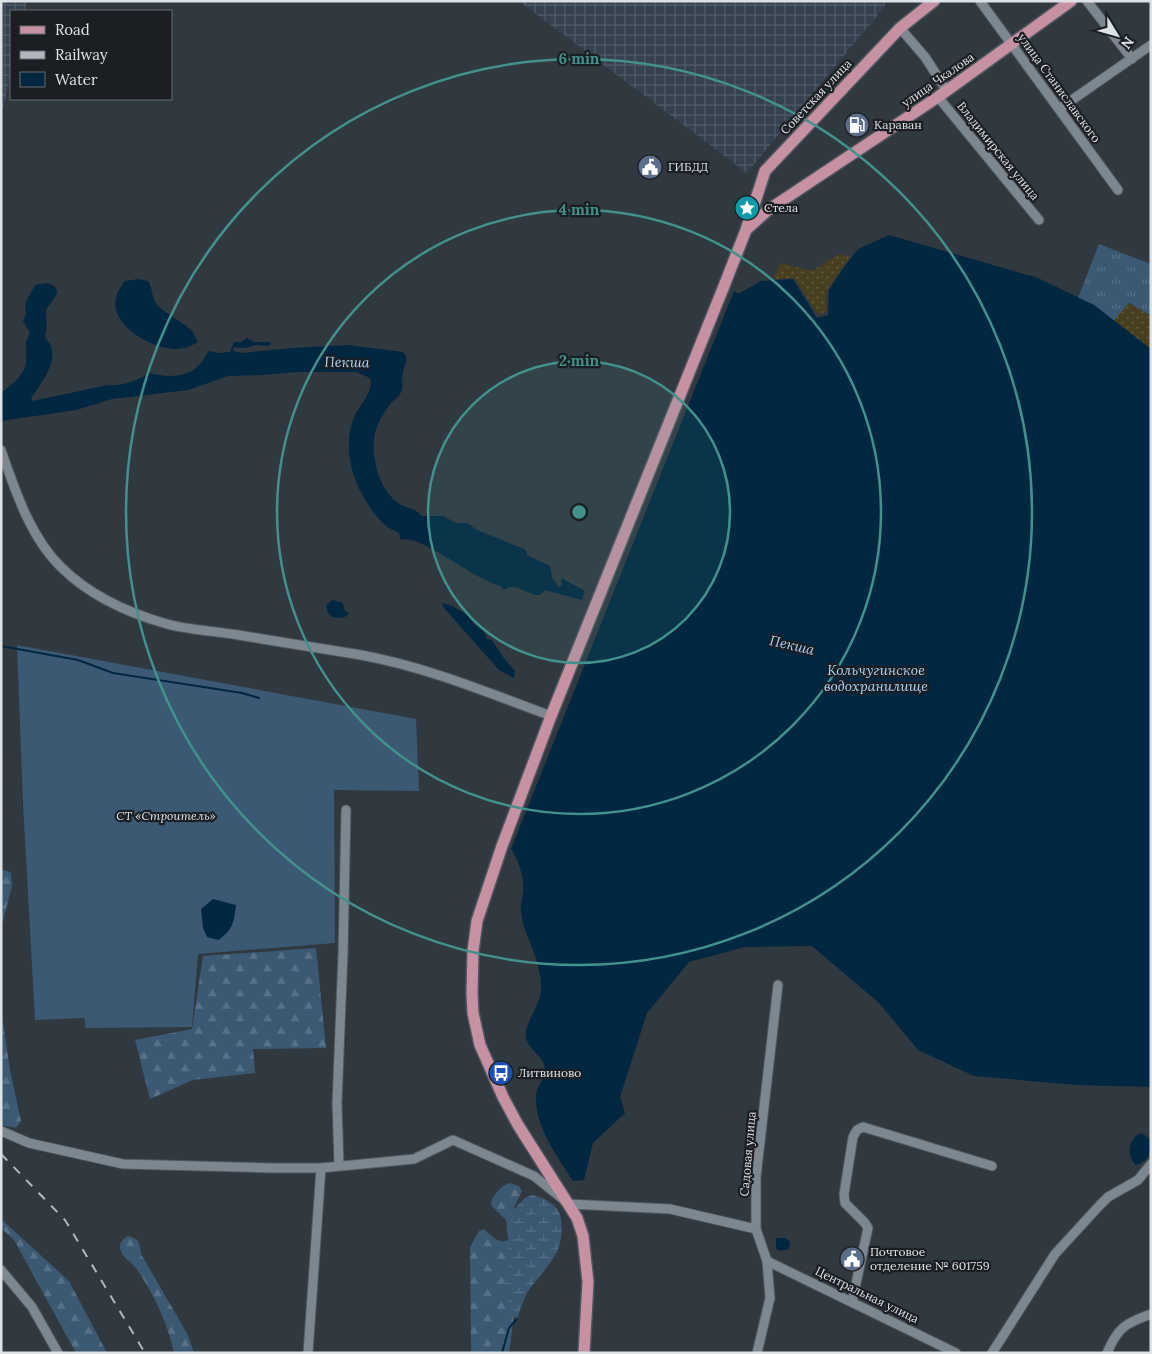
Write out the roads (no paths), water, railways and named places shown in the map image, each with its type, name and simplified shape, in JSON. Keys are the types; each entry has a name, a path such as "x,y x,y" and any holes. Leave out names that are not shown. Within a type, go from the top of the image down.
{"main road":[{"name":"Советская улица","path":"584,1353 588,1302 587,1266 581,1227 569,1204 518,1125 503,1097 480,1045 473,1013 472,973 477,921 502,846 746,230 765,171 900,28 934,1"},
{"name":"улица Чкалова","path":"746,230 768,210 943,94 1071,1"}],"street":[{"name":"улица Станиславского","path":"980,1 1118,190"},
{"path":"1087,1 1132,59"},
{"name":"Владимирская улица","path":"900,28 925,57 943,94 1039,220"},
{"path":"1059,109 1151,45"},
{"path":"1,450 12,481 45,547 60,567 80,584 115,605 168,624 400,664 443,677 552,716"},
{"path":"339,1165 337,1103 346,810"},
{"name":"Садовая улица","path":"757,1353 770,1298 767,1261 756,1229 756,1177 778,985"},
{"path":"852,1302 868,1228 845,1203 844,1194 853,1137 857,1130 863,1127 992,1166"},
{"path":"1,1131 29,1143 123,1164 321,1168 414,1159 453,1140 534,1176 569,1204 670,1209 756,1229"},
{"path":"992,1353 1055,1254 1108,1197 1138,1180 1151,1164"},
{"path":"308,1353 321,1168"},
{"name":"Центральная улица","path":"767,1261 956,1353"},
{"path":"1,1270 32,1307 58,1353"},
{"path":"1107,1353 1113,1338 1129,1322 1151,1314"}],"water":[{"name":"Кольчугинское водохранилище","path":"889,235 1038,278 1094,305 1151,349 1151,1087 1077,1085 974,1076 918,1050 878,1002 812,946 745,947 689,962 647,1013 620,1097 625,1113 593,1143 584,1180 573,1181 548,1141 536,1107 536,1092 544,1077 545,1070 542,1060 528,1042 526,1031 539,999 541,980 522,918 522,876 511,849 734,291 738,294 761,281 793,279 817,318 828,315 829,290 858,249"},
{"path":"139,279 148,281 156,303 191,330 198,342 182,348 166,348 144,340 125,325 118,316 115,306 118,293 125,281"},
{"name":"Пекша","path":"46,283 53,285 57,292 46,311 47,327 45,336 51,346 52,360 47,374 31,398 33,401 108,385 123,384 141,378 148,373 169,376 183,374 195,369 209,351 219,353 230,352 234,342 241,342 247,338 254,342 270,342 271,345 256,345 245,348 234,347 233,351 242,353 347,345 403,352 406,359 402,375 402,390 386,409 376,429 374,442 375,462 381,481 391,497 401,505 416,511 421,516 443,516 456,523 467,523 477,530 524,549 527,555 550,566 552,578 559,587 562,585 561,578 585,591 582,600 545,590 540,595 536,595 511,587 504,590 501,586 478,576 435,550 410,540 401,540 399,533 386,526 376,516 360,491 351,463 349,448 353,420 368,394 371,383 370,378 356,372 297,372 228,376 188,390 112,399 76,410 1,421 1,393 16,381 24,370 26,362 26,341 30,333 23,321 26,314 26,303 35,285"},
{"path":"332,600 343,603 344,609 349,614 339,618 332,617 328,613 326,606"},
{"path":"442,603 450,605 466,614 484,632 487,639 492,640 515,671 514,678 499,670 444,608"},
{"path":"213,899 236,905 230,929 218,940 207,937 203,928 201,909"},
{"path":"1142,1133 1151,1140 1150,1149 1146,1159 1136,1165 1131,1157 1130,1147 1134,1138"},
{"path":"776,1238 785,1238 790,1242 789,1249 780,1251 776,1249"}],"waterway":[{"path":"1,646 78,660 113,673 242,693 259,698"},
{"path":"502,1353 509,1328 517,1319"}],"railway":[{"path":"1,1154 65,1220 145,1353"}],"place":[{"name":"Караван","path":"857,125"},
{"name":"ГИБДД","path":"650,167"},
{"name":"Стела","path":"747,208"},
{"name":"Литвиново","path":"501,1073"},
{"name":"Почтовое отделение № 601759","path":"852,1259"}],"park label":[{"name":"СТ «Строитель»","path":"166,816"}]}
